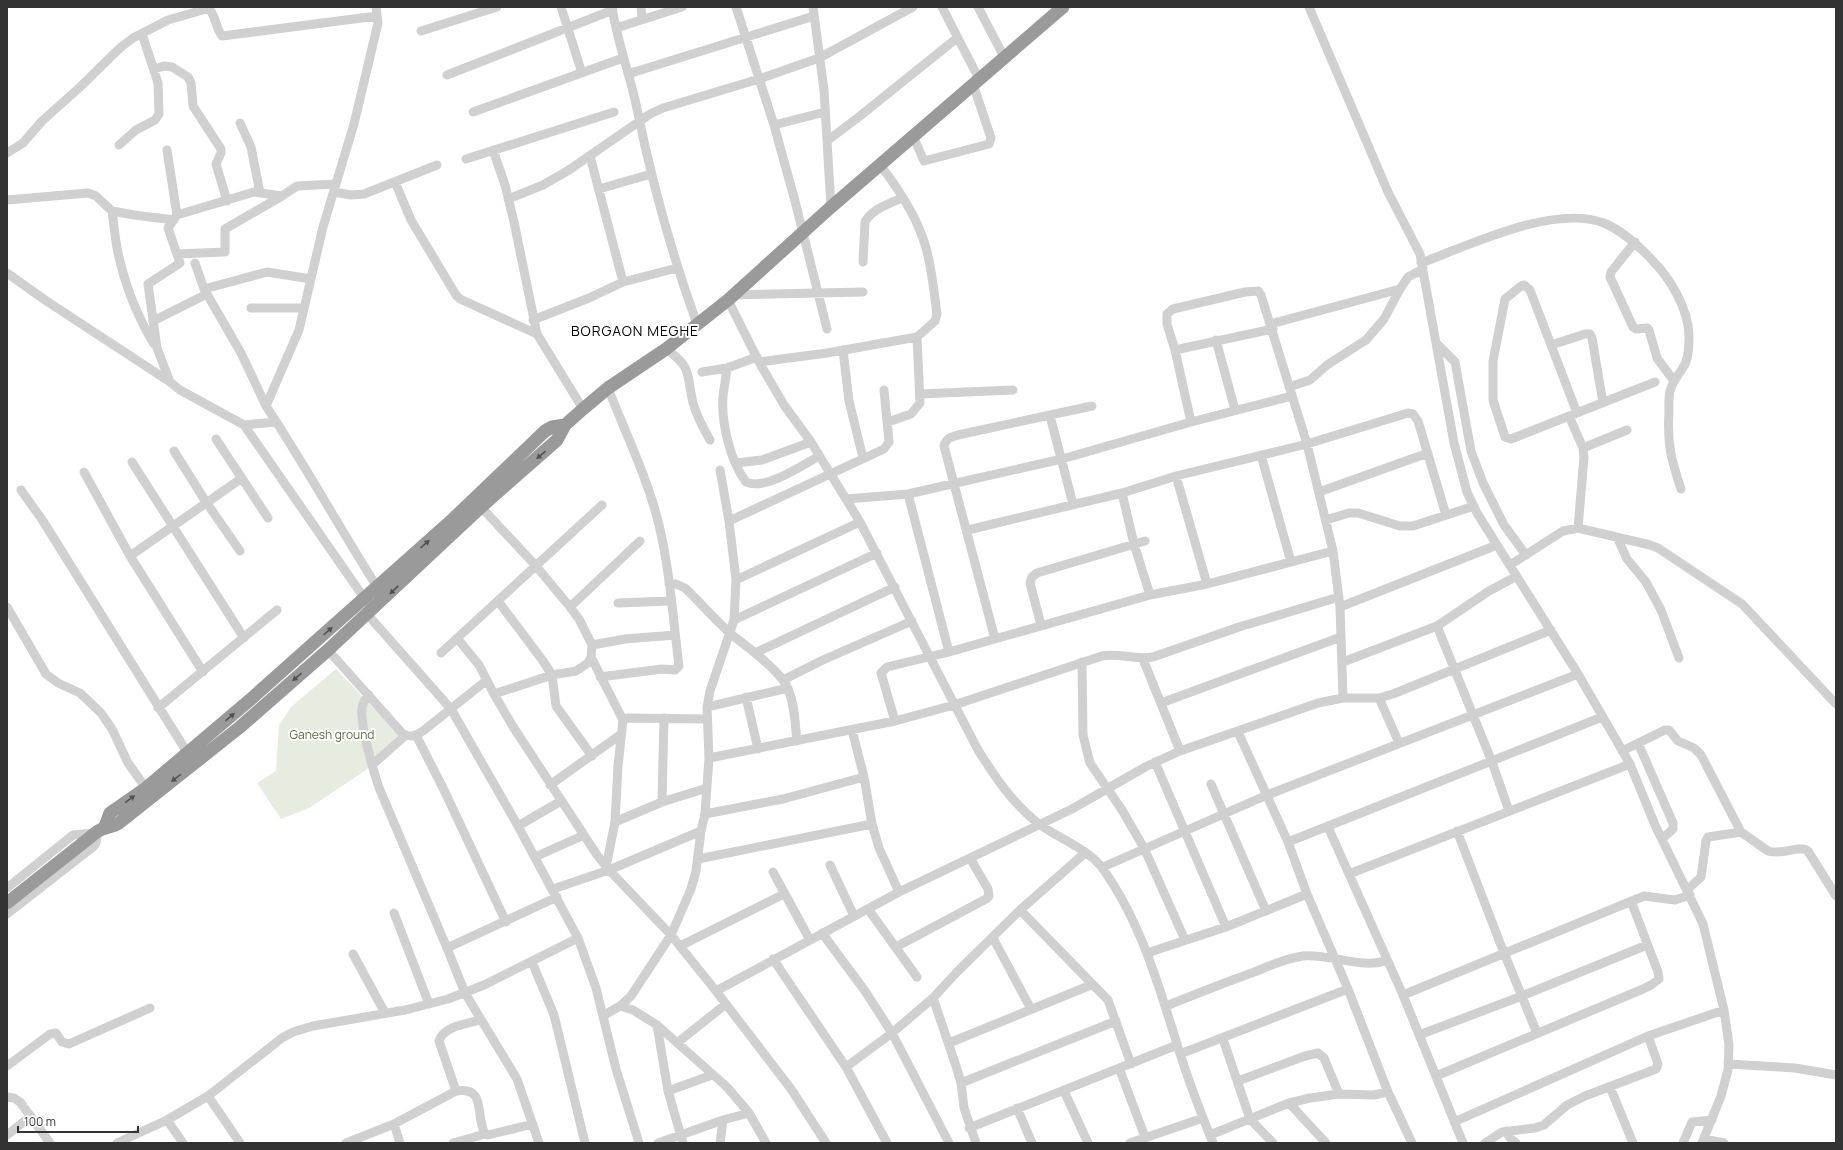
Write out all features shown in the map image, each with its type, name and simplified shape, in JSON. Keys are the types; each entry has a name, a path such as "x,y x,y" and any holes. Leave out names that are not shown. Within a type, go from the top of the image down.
{"highway":[{"path":"7,903 98,831 108,815 191,758 240,727 328,650 481,507 557,440 565,425 583,409 608,388 666,349 730,298 880,164 1063,7"},
{"path":"98,831 119,824 453,519 545,431 552,427 565,425"}],"street":[{"path":"421,31 497,7"},
{"path":"561,7 582,73"},
{"path":"640,7 642,19"},
{"path":"616,28 682,7"},
{"path":"736,7 774,125 804,231 827,329"},
{"path":"508,199 543,185 590,156 650,114 663,108 759,79 819,58 913,7"},
{"path":"913,136 924,160 989,144 991,141 976,82 942,7"},
{"path":"978,7 1004,57"},
{"path":"1309,7 1388,192 1420,254 1454,443 1467,492 1474,506 1578,674 1630,764 1662,839 1703,924 1724,1010 1729,1045 1728,1064 1721,1096 1703,1141 1724,1143"},
{"path":"7,152 23,143 42,121 79,88 121,47 168,20 206,9 210,10 214,14 219,32 222,36 377,11 378,23 299,330 266,406"},
{"path":"447,75 612,9 650,174 677,268 697,324"},
{"path":"628,74 745,38 815,10 825,112 831,207"},
{"path":"120,145 136,130 155,120 159,114 158,83 142,34"},
{"path":"827,141 957,38"},
{"path":"473,112 623,58"},
{"path":"154,69 164,66 172,67 188,77 191,83 193,106 221,153 216,164 227,201"},
{"path":"466,159 614,112"},
{"path":"774,125 825,112"},
{"path":"240,123 251,147 260,193"},
{"path":"157,348 148,284 180,263 168,228 176,217 167,150"},
{"path":"493,150 508,199 537,334 583,409"},
{"path":"590,156 623,282"},
{"path":"702,372 727,368 758,359 843,350 917,337 935,321 937,314 926,248 921,234 902,198 880,164"},
{"path":"177,254 225,252 226,229 298,186 335,188 351,195 364,194 437,165"},
{"path":"599,189 650,174"},
{"path":"395,182 411,220 456,295 460,299 537,334"},
{"path":"7,200 88,193 96,196 112,211 134,215 176,217 206,206 254,192 282,196"},
{"path":"863,262 865,222 872,213 902,198"},
{"path":"112,211 117,251 123,275 143,325 157,348 170,382"},
{"path":"846,498 908,494 1062,459 1235,410 1290,391 1310,380 1327,365 1366,340 1384,319 1408,277 1422,266 1507,231 1554,219 1572,218 1604,223 1635,242 1660,268 1677,294 1689,334 1688,356 1674,381 1670,393 1668,432 1672,460 1681,489"},
{"path":"1635,242 1611,272 1610,277 1632,327 1636,329 1647,328 1649,330 1656,358 1674,381"},
{"path":"195,263 206,291 241,353 266,406 377,587"},
{"path":"533,320 589,298 623,282 677,268"},
{"path":"153,321 206,291 267,272 311,279"},
{"path":"7,273 191,397 244,425 364,599 369,612 451,709 553,889 578,938 596,988 604,1016 616,1069 636,1142"},
{"path":"1578,528 1584,457 1583,448 1573,415 1551,345 1530,290 1524,285 1509,295 1504,304 1493,361 1493,400 1503,434 1508,439 1573,415 1655,382"},
{"path":"1175,350 1272,326 1400,289"},
{"path":"1191,422 1175,350 1166,318 1169,311 1245,292 1258,291 1261,295 1272,326 1290,391 1307,444 1333,551 1340,607 1343,698"},
{"path":"863,292 730,298 758,359 784,405 811,442 860,522 895,587 954,705 978,750 999,784 1014,801 1039,824 1085,853 1102,867 1124,903 1147,953 1166,1006 1178,1049 1212,1139 1250,1119 1289,1103 1310,1098 1339,1094 1374,1095 1388,1092"},
{"path":"251,308 304,308"},
{"path":"1551,345 1585,334 1590,334 1592,338 1603,403"},
{"path":"888,422 905,418 917,409 920,404 917,337"},
{"path":"1216,340 1235,410"},
{"path":"1436,343 1456,362 1471,451 1483,483 1504,525 1526,554"},
{"path":"666,349 686,366 696,413 710,440"},
{"path":"843,350 849,400 863,458"},
{"path":"727,368 723,406 726,434 736,463 746,482 755,484 783,475 819,456"},
{"path":"600,677 678,669 679,666 665,555 659,523 647,487 608,388"},
{"path":"729,521 863,458 879,452 888,446 888,422 884,390"},
{"path":"920,394 1012,390"},
{"path":"995,640 968,530 944,446 948,439 958,435 1092,406"},
{"path":"968,530 1307,444 1408,413 1413,414 1418,421 1446,515"},
{"path":"1050,416 1073,504"},
{"path":"244,425 276,422"},
{"path":"1583,448 1627,430"},
{"path":"216,439 268,518"},
{"path":"736,463 762,460 811,442"},
{"path":"174,451 206,502 240,551"},
{"path":"1319,492 1428,453"},
{"path":"1261,455 1292,562"},
{"path":"132,462 244,638"},
{"path":"604,1016 620,1006 631,996 671,935 691,889 698,859 701,831 705,814 709,758 707,707 710,691 734,620 736,580 729,521 720,470"},
{"path":"84,472 130,556 202,672"},
{"path":"1176,476 1207,584"},
{"path":"130,556 242,478"},
{"path":"21,490 43,522 158,708 191,758"},
{"path":"1122,492 1134,544 1150,595"},
{"path":"908,494 949,652"},
{"path":"441,653 602,505"},
{"path":"1326,520 1349,513 1358,513 1400,526 1413,526 1474,506"},
{"path":"481,507 536,566 570,607 579,619 592,645 591,657 588,663 576,671 552,675 494,694"},
{"path":"736,580 860,522"},
{"path":"1510,565 1563,530 1578,528 1658,548 1742,604 1836,704"},
{"path":"1617,537 1627,559 1644,578 1661,610 1679,658"},
{"path":"570,607 640,541"},
{"path":"1041,626 1030,584 1032,577 1045,569 1145,541"},
{"path":"1340,607 1498,545"},
{"path":"895,721 883,681 882,671 887,667 995,640 1150,595 1207,584 1333,551"},
{"path":"734,620 877,553"},
{"path":"1343,662 1437,626 1489,591 1517,576"},
{"path":"669,584 685,588 730,633 755,653 786,684 792,700 797,741"},
{"path":"755,653 895,587"},
{"path":"709,758 895,721 954,705 1082,662 1113,654 1143,659 1239,627 1339,597"},
{"path":"498,601 552,675 556,706 592,756"},
{"path":"618,603 670,601"},
{"path":"7,607 46,674 58,683 80,693 107,721 124,757 146,788"},
{"path":"158,708 277,610"},
{"path":"707,707 746,697 786,684 823,660 912,621"},
{"path":"1437,626 1492,762 1509,811"},
{"path":"716,991 899,892 1072,809 1155,762 1180,751 1318,703 1343,698 1379,698 1455,670 1551,630"},
{"path":"592,645 625,639 675,635"},
{"path":"1160,703 1341,637"},
{"path":"457,638 479,665 494,694 550,786 608,868 671,935 716,991 792,1089 826,1143"},
{"path":"328,650 402,733 406,735 416,735 487,680"},
{"path":"591,657 623,720 620,735 615,822 608,868"},
{"path":"1143,659 1180,751"},
{"path":"1082,662 1083,735 1086,752 1090,763 1108,788 1144,848 1185,940"},
{"path":"1102,867 1267,795 1578,674"},
{"path":"369,695 363,702 362,710 372,765 380,790 465,993 480,1020 501,1050 517,1079 539,1143"},
{"path":"746,697 758,749"},
{"path":"1379,698 1399,743"},
{"path":"1288,842 1602,717"},
{"path":"623,720 628,718 707,719"},
{"path":"662,802 664,718"},
{"path":"1622,751 1667,729 1671,731 1678,741 1698,751 1741,832 1772,853 1782,853 1798,848 1804,848 1808,851 1836,896"},
{"path":"852,730 864,777 872,824 878,848 899,892"},
{"path":"1238,732 1288,842 1388,1092 1412,1143"},
{"path":"372,765 406,735"},
{"path":"416,735 448,797 506,922"},
{"path":"550,786 620,735"},
{"path":"1638,743 1673,822 1673,829 1662,839"},
{"path":"1155,762 1226,927"},
{"path":"1349,874 1630,764"},
{"path":"705,814 783,799 864,777"},
{"path":"1211,784 1266,911"},
{"path":"615,822 662,802 707,788"},
{"path":"518,826 561,801"},
{"path":"698,859 872,824"},
{"path":"1328,827 1403,995 1463,1143"},
{"path":"7,888 74,835 98,831 96,843 93,847 7,914"},
{"path":"553,889 701,831"},
{"path":"1457,831 1538,1034"},
{"path":"1403,995 1504,952 1644,896 1675,900 1688,892 1701,877 1706,841 1708,837 1741,832"},
{"path":"535,857 584,835"},
{"path":"846,1067 892,1033 933,998 956,973 1020,910 1085,853"},
{"path":"896,947 989,896 988,888 970,858"},
{"path":"830,865 854,916"},
{"path":"772,872 810,940"},
{"path":"680,946 784,894"},
{"path":"1147,953 1226,927 1308,894"},
{"path":"447,948 557,898"},
{"path":"1436,1076 1538,1034 1656,982 1659,976 1631,901"},
{"path":"868,909 917,977"},
{"path":"1020,910 1108,1000 1132,1064"},
{"path":"394,913 430,1004"},
{"path":"822,933 892,1033 950,1143"},
{"path":"119,1143 167,1120 208,1096 282,1038 293,1032 326,1024 430,1004 465,993 532,962 578,938"},
{"path":"993,938 1031,1010"},
{"path":"1419,1035 1522,996 1647,944"},
{"path":"353,954 385,1013"},
{"path":"1166,1006 1289,960 1304,956 1334,958 1371,964 1387,960"},
{"path":"773,959 846,1067 887,1143"},
{"path":"532,962 554,1015 585,1143"},
{"path":"949,1043 990,1025 1092,985"},
{"path":"969,1128 1119,1068 1178,1049 1223,1039 1348,989"},
{"path":"933,998 961,1083 964,1108 969,1128 976,1143"},
{"path":"677,1043 726,1004"},
{"path":"620,1006 633,1010 657,1025 737,1098 749,1113 766,1143"},
{"path":"7,1066 50,1034 56,1033 62,1042 69,1044 150,1008"},
{"path":"1454,1122 1648,1036 1724,1010"},
{"path":"456,1091 439,1046 440,1036 448,1029 480,1020"},
{"path":"961,1083 1116,1021"},
{"path":"657,1025 668,1091 681,1139"},
{"path":"1486,1143 1497,1134 1506,1131 1535,1128 1544,1125 1567,1105 1585,1096 1653,1071 1658,1067 1657,1059 1648,1036"},
{"path":"1223,1039 1250,1119 1274,1143"},
{"path":"1238,1082 1304,1056 1318,1053 1324,1058 1339,1094"},
{"path":"1728,1064 1795,1068 1836,1074"},
{"path":"1119,1068 1145,1137"},
{"path":"668,1091 712,1075"},
{"path":"1610,1087 1633,1143"},
{"path":"346,1143 394,1124 456,1091 465,1090 473,1093 477,1101 485,1134"},
{"path":"1064,1091 1088,1143"},
{"path":"208,1096 240,1143"},
{"path":"7,1097 14,1098 20,1102 31,1116 45,1141"},
{"path":"1289,1103 1326,1143"},
{"path":"1017,1108 1032,1143"},
{"path":"658,1143 681,1139 723,1120 749,1113"},
{"path":"7,1135 31,1116"},
{"path":"1130,1143 1203,1118"},
{"path":"167,1120 183,1143"},
{"path":"720,1143 723,1120"},
{"path":"1683,1143 1692,1122 1712,1120"},
{"path":"394,1124 400,1143"},
{"path":"453,1143 485,1134 488,1135 533,1124"},
{"path":"1506,1131 1511,1139 1516,1143"}],"green space":[{"name":"Ganesh ground","path":"336,669 400,736 366,770 309,808 281,819 257,783 276,771 279,725 292,706"}],"district":[{"name":"BORGAON MEGHE","path":"635,331"}]}
